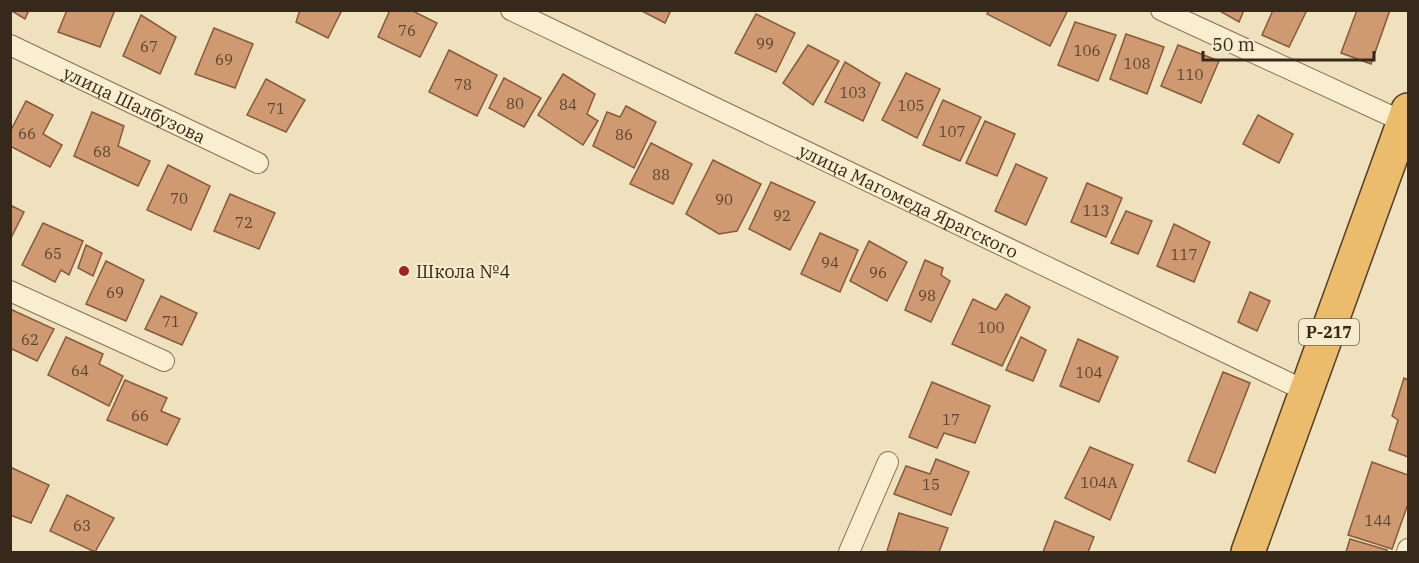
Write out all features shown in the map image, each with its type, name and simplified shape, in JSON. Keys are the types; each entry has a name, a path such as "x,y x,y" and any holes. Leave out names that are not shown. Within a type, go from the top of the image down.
{"highway":[{"name":"Р-217","path":"1248,552 1308,392 1399,165 1406,116"}],"street":[{"name":"улица Магомеда Ярагского","path":"511,10 1308,392"},
{"path":"1161,10 1406,116"},
{"name":"улица Шалбузова","path":"10,45 258,163"},
{"path":"10,291 164,362"},
{"path":"849,552 888,462"}],"building":[{"path":"10,10 29,10 25,19"},
{"path":"67,10 115,10 100,47 58,32"},
{"path":"300,10 342,10 328,38 296,22"},
{"path":"390,10 411,10 437,23 420,57 378,37"},
{"path":"640,10 671,10 665,23"},
{"path":"989,10 1068,10 1050,46 987,14"},
{"path":"1218,10 1244,10 1239,22"},
{"path":"1273,10 1307,10 1289,47 1262,35"},
{"path":"1357,10 1390,10 1371,64 1341,53"},
{"path":"756,14 795,33 776,72 735,53"},
{"path":"141,15 176,37 160,74 123,56"},
{"path":"1075,22 1116,35 1098,81 1058,65"},
{"path":"214,28 253,44 235,88 195,74"},
{"path":"1126,34 1164,47 1147,94 1110,79"},
{"path":"808,45 839,61 813,105 783,83"},
{"path":"1178,45 1219,61 1201,103 1161,86"},
{"path":"449,50 497,75 477,116 429,92"},
{"path":"845,62 880,83 863,121 825,102"},
{"path":"906,73 940,89 917,138 882,120"},
{"path":"563,74 595,94 587,114 598,121 583,145 538,115"},
{"path":"504,78 541,98 524,127 489,108"},
{"path":"266,79 305,100 286,132 247,115"},
{"path":"943,100 981,117 960,161 923,145"},
{"path":"26,101 53,115 43,134 62,145 50,167 10,146 10,132"},
{"path":"626,106 656,122 634,168 593,146 607,112 620,117"},
{"path":"92,112 124,126 118,146 150,161 138,186 74,156"},
{"path":"1258,115 1293,134 1279,163 1243,144"},
{"path":"985,121 1015,134 997,176 966,163"},
{"path":"651,143 692,164 673,204 630,184"},
{"path":"713,160 761,184 737,231 719,234 686,214"},
{"path":"1016,164 1047,178 1026,225 995,211"},
{"path":"168,165 210,186 191,230 147,210"},
{"path":"771,182 815,202 790,250 749,229"},
{"path":"1087,183 1122,198 1106,237 1071,222"},
{"path":"230,194 275,213 259,249 214,231"},
{"path":"10,205 24,212 10,240"},
{"path":"1126,211 1152,221 1138,254 1111,243"},
{"path":"43,223 83,241 69,275 61,270 55,282 22,265"},
{"path":"1174,224 1210,242 1194,282 1157,266"},
{"path":"820,233 858,250 840,292 801,274"},
{"path":"869,241 907,262 887,301 850,281"},
{"path":"86,245 102,253 93,276 78,268"},
{"path":"925,260 943,268 941,275 950,281 931,322 905,310"},
{"path":"106,261 144,280 126,321 86,304"},
{"path":"1250,292 1270,301 1257,331 1238,322"},
{"path":"1006,294 1030,307 1002,366 952,344 973,299 996,310"},
{"path":"161,296 197,313 182,345 145,329"},
{"path":"10,309 54,329 37,361 10,348"},
{"path":"66,337 103,354 99,364 123,376 109,406 48,375"},
{"path":"1021,337 1046,350 1033,381 1006,370"},
{"path":"1078,339 1118,357 1099,402 1060,386"},
{"path":"1223,372 1250,383 1215,473 1188,461"},
{"path":"1404,378 1408,380 1408,457 1389,450 1398,420 1392,416"},
{"path":"125,380 167,398 161,411 180,419 167,445 107,420"},
{"path":"932,382 990,406 975,443 944,433 937,448 909,437"},
{"path":"1090,447 1133,465 1110,520 1065,498"},
{"path":"936,459 969,472 951,515 894,494 906,466 930,474"},
{"path":"1372,462 1408,475 1408,504 1392,549 1348,535"},
{"path":"10,467 49,485 31,523 10,515"},
{"path":"67,495 114,518 95,552 50,531"},
{"path":"899,513 948,528 939,552 887,551"},
{"path":"1055,521 1094,537 1088,552 1043,552"},
{"path":"1350,539 1387,550 1386,552 1346,552"}],"place":[{"name":"Школа №4","path":"404,271"}]}
